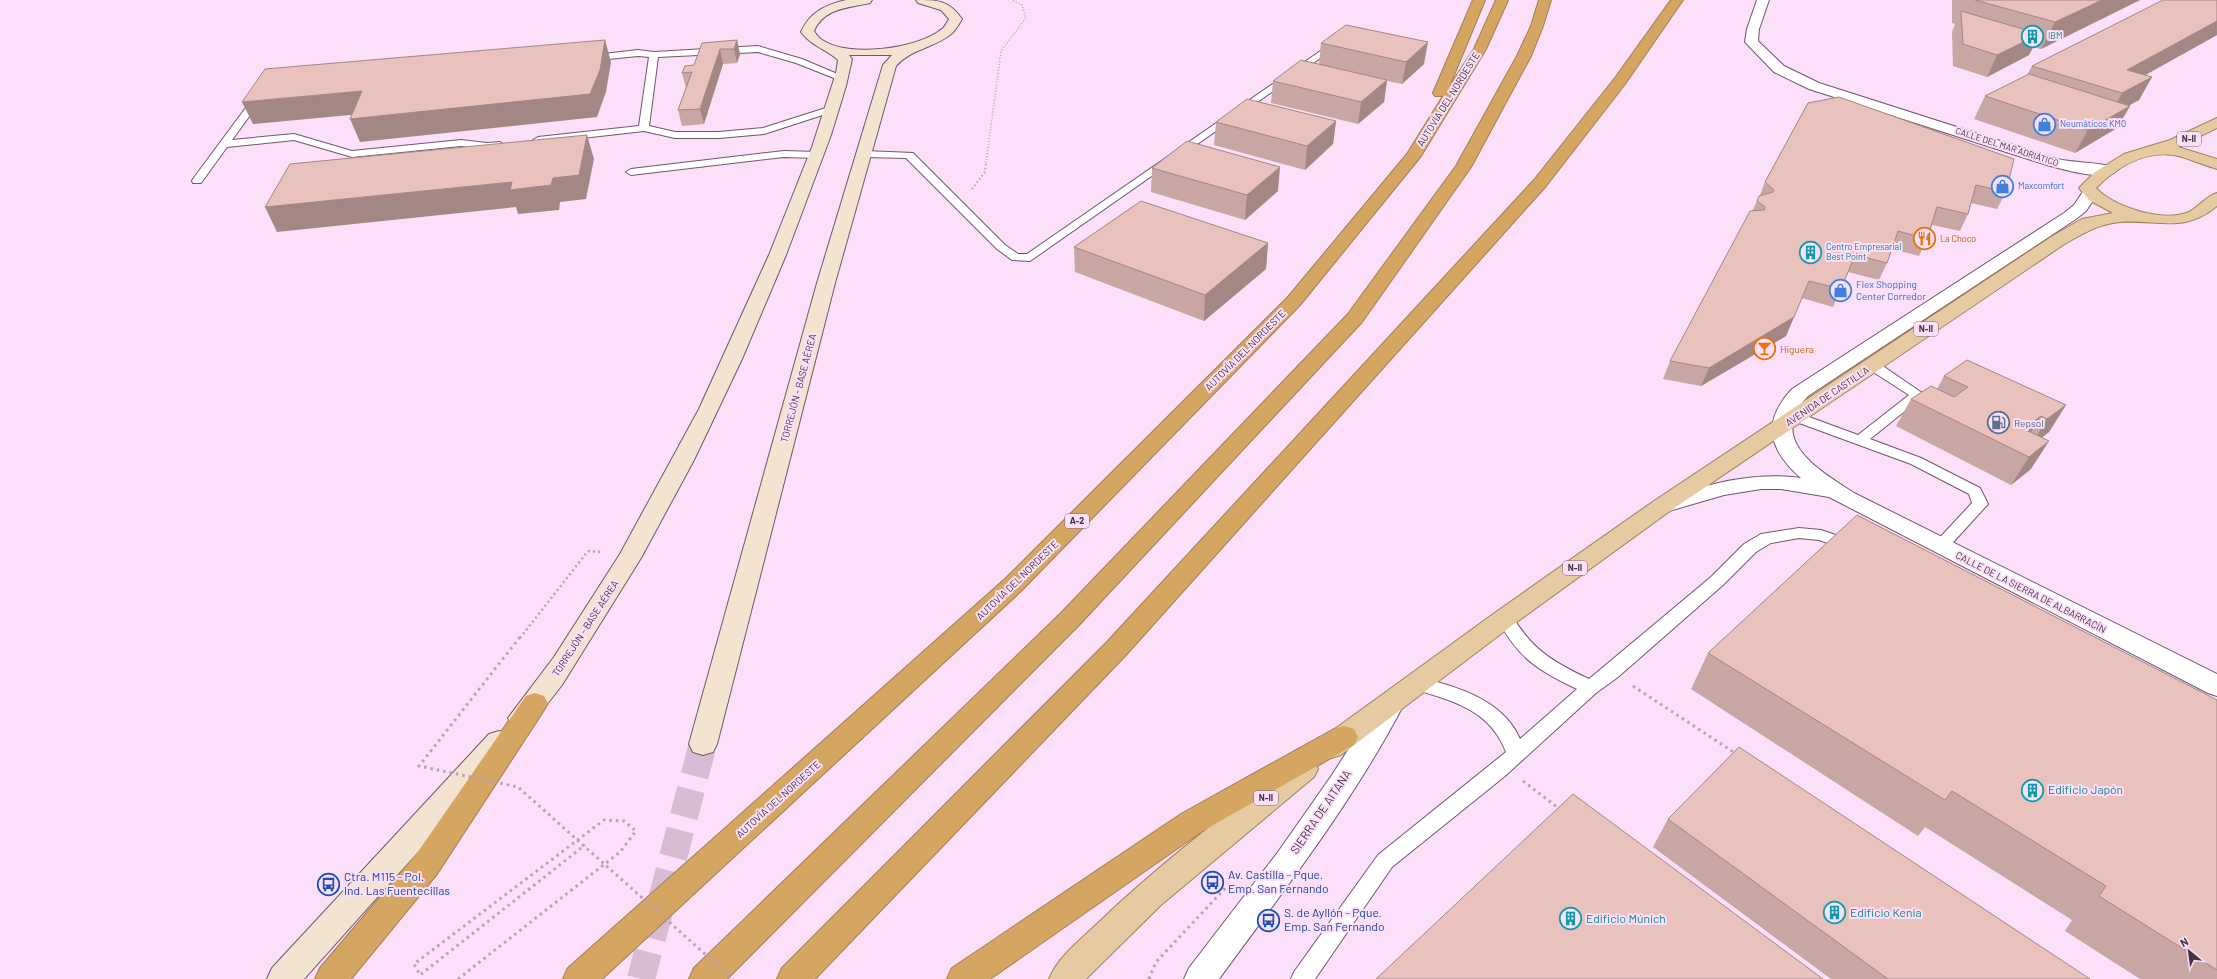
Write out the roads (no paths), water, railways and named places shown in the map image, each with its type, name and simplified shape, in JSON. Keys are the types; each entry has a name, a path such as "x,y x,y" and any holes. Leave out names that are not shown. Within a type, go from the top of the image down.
{"highway":[{"path":"1413,156 1479,0"},
{"name":"AUTOVÍA DEL NORDESTE","path":"579,979 1013,585 1294,301 1413,156 1480,49 1502,0"},
{"path":"705,979 1070,619 1355,318 1463,167 1524,56 1537,26 1545,0"},
{"path":"1537,26 1556,0"},
{"path":"794,979 1116,649 1467,264 1540,183 1620,81 1677,0"},
{"path":"332,979 426,865 535,703"},
{"path":"963,979 1191,823 1344,737"}],"main road":[{"path":"866,0 850,2 816,16 810,21 807,32 816,42 835,50 868,52 916,46 948,33 954,26 956,19 945,7 922,0"},
{"name":"TORREJÓN - BASE AÉREA","path":"703,744 826,283 890,65 897,57 916,46"},
{"name":"TORREJÓN - BASE AÉREA","path":"283,979 535,703 632,555 683,465 774,266 817,155 842,78 845,59 835,50"},
{"name":"N-II","path":"2217,122 2196,136 2176,145 2159,149 2142,150 2132,154 2109,170 2089,191 2104,203 2150,218 2181,219 2191,217 2217,198"},
{"name":"N-II","path":"2217,146 2214,152 2217,163"},
{"name":"N-II","path":"2159,149 2217,163"},
{"name":"AVENIDA DE CASTILLA","path":"1789,422 2057,241 2088,222 2120,216 2150,218"},
{"name":"N-II","path":"1065,979 1096,944 1189,860 1344,737 1505,618 1662,506 1789,422"}],"street":[{"name":"CALLE DEL MAR ADRIÁTICO","path":"1763,0 1753,29 1751,42 1779,69 1814,86 1906,116 1922,118 2052,162 2077,168 2109,170"},
{"name":"CALLE DEL MAR ADRIÁTICO","path":"1906,116 1915,123 2043,167 2089,191"},
{"name":"AVENIDA DE CASTILLA","path":"1789,422 1788,406 1801,392 2070,216 2080,208 2089,191"},
{"name":"CALLE DE LA SIERRA DE ALBARRACÍN","path":"1789,422 1792,458 1808,472 1846,498 2217,686"},
{"name":"CALLE DE LA SIERRA DE ALBARRACÍN","path":"1662,506 1735,485 1770,480 1803,484 1846,498"},
{"name":"SIERRA DE AITANA","path":"1200,979 1333,796 1394,700"}],"lane":[{"path":"865,154 909,155 1001,247 1016,258 1030,257 1335,45"},
{"path":"583,58 638,53 654,55 758,49 799,61 842,78"},
{"path":"644,128 654,55"},
{"path":"197,181 259,95 266,92"},
{"path":"526,142 644,128 675,135 719,135 764,130 832,109"},
{"path":"224,144 294,137 352,154 461,143 487,146 510,144"},
{"path":"631,172 784,154 817,155"},
{"path":"1861,439 1918,395 1872,365"},
{"path":"1789,422 1861,439 1916,461 1975,491 1980,504 1940,546"},
{"path":"1302,979 1385,861 1502,765 1590,688 1612,672 1717,581 1750,548 1767,538 1799,533 1821,535 1863,551"},
{"path":"1505,618 1514,637 1530,654 1550,668 1590,688"},
{"path":"1416,683 1448,690 1494,717 1509,734 1516,753"}],"tunnel":[{"path":"641,979 703,744"}],"place":[{"name":"IBM","path":"2032,36"},
{"name":"Neumáticos KM0","path":"2045,124"},
{"name":"Maxcomfort","path":"2002,186"},
{"name":"La Choco","path":"1924,239"},
{"name":"Centro Empresarial Best Point","path":"1810,252"},
{"name":"Flex Shopping Center Corredor","path":"1840,290"},
{"name":"Higuera","path":"1764,349"},
{"name":"Repsol","path":"1998,423"},
{"name":"Edificio Japón","path":"2032,790"},
{"name":"Av. Castilla - Pque. Emp. San Fernando","path":"1212,882"},
{"name":"Ctra. M115 - Pol. Ind. Las Fuentecillas","path":"329,884"},
{"name":"Edificio Kenia","path":"1834,913"},
{"name":"Edificio Múnich","path":"1570,919"},
{"name":"S. de Ayllón - Pque. Emp. San Fernando","path":"1269,920"}]}
